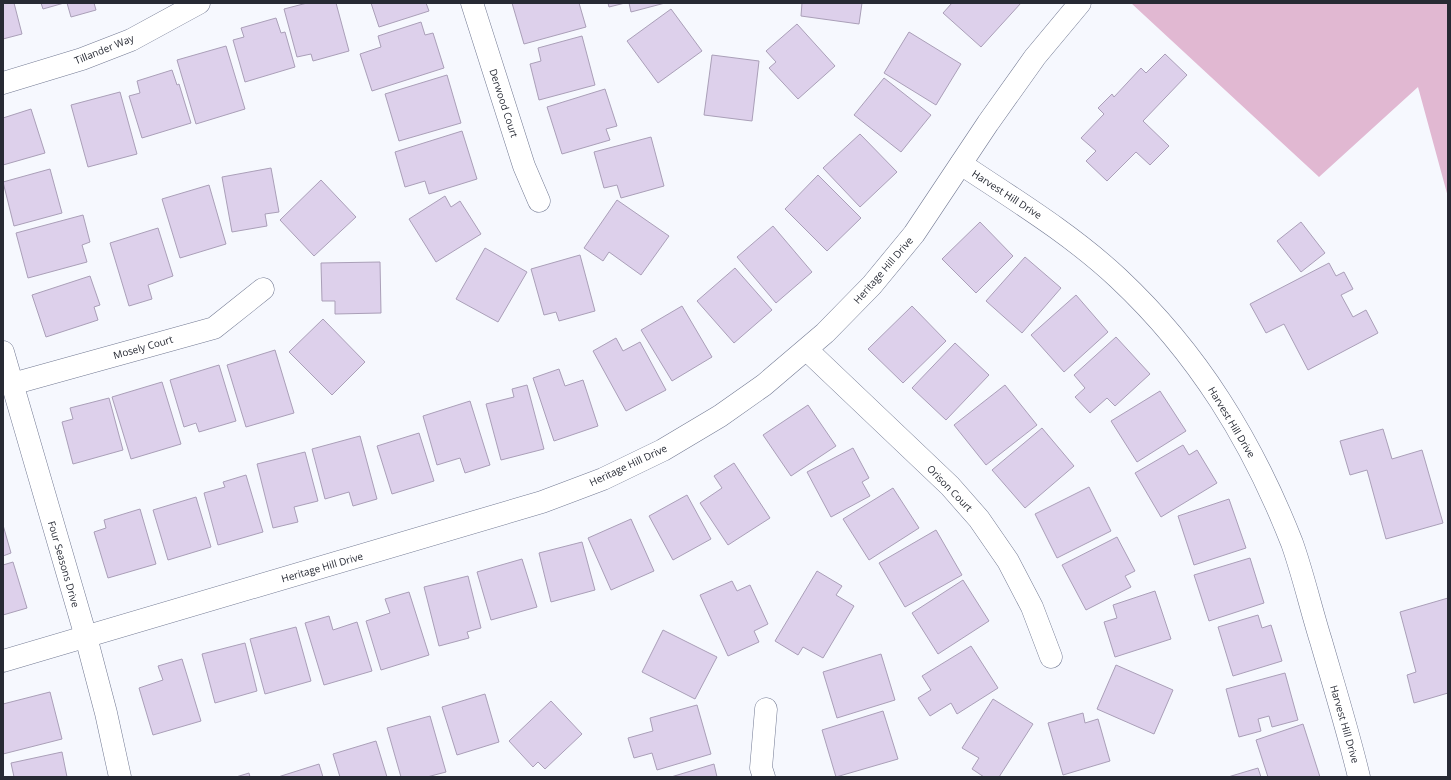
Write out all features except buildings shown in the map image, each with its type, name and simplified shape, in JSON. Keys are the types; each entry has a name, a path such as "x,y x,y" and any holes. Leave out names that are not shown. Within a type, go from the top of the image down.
{"street":[{"name":"Tillander Way","path":"3,83 82,59 131,40 199,3"},
{"name":"Derwood Court","path":"472,3 524,166 539,201"},
{"name":"Heritage Hill Drive","path":"3,661 542,502 603,479 663,450 720,416 764,385 807,350 872,285 914,234 988,123 1035,57 1080,3"},
{"name":"Harvest Hill Drive","path":"961,164 1046,220 1083,248 1118,278 1166,327 1208,382 1239,430 1266,481 1292,545 1351,742 1359,777"},
{"name":"Mosely Court","path":"12,384 214,328 263,289"},
{"name":"Orison Court","path":"807,350 950,486 979,519 1008,561 1032,607 1051,657"},
{"name":"Four Seasons Drive","path":"3,352 86,637 106,713 120,777"},
{"path":"764,777 761,768 766,709"}],"shaded area":[{"path":"1131,3 1448,3 1448,197 1418,87 1319,177"}]}
